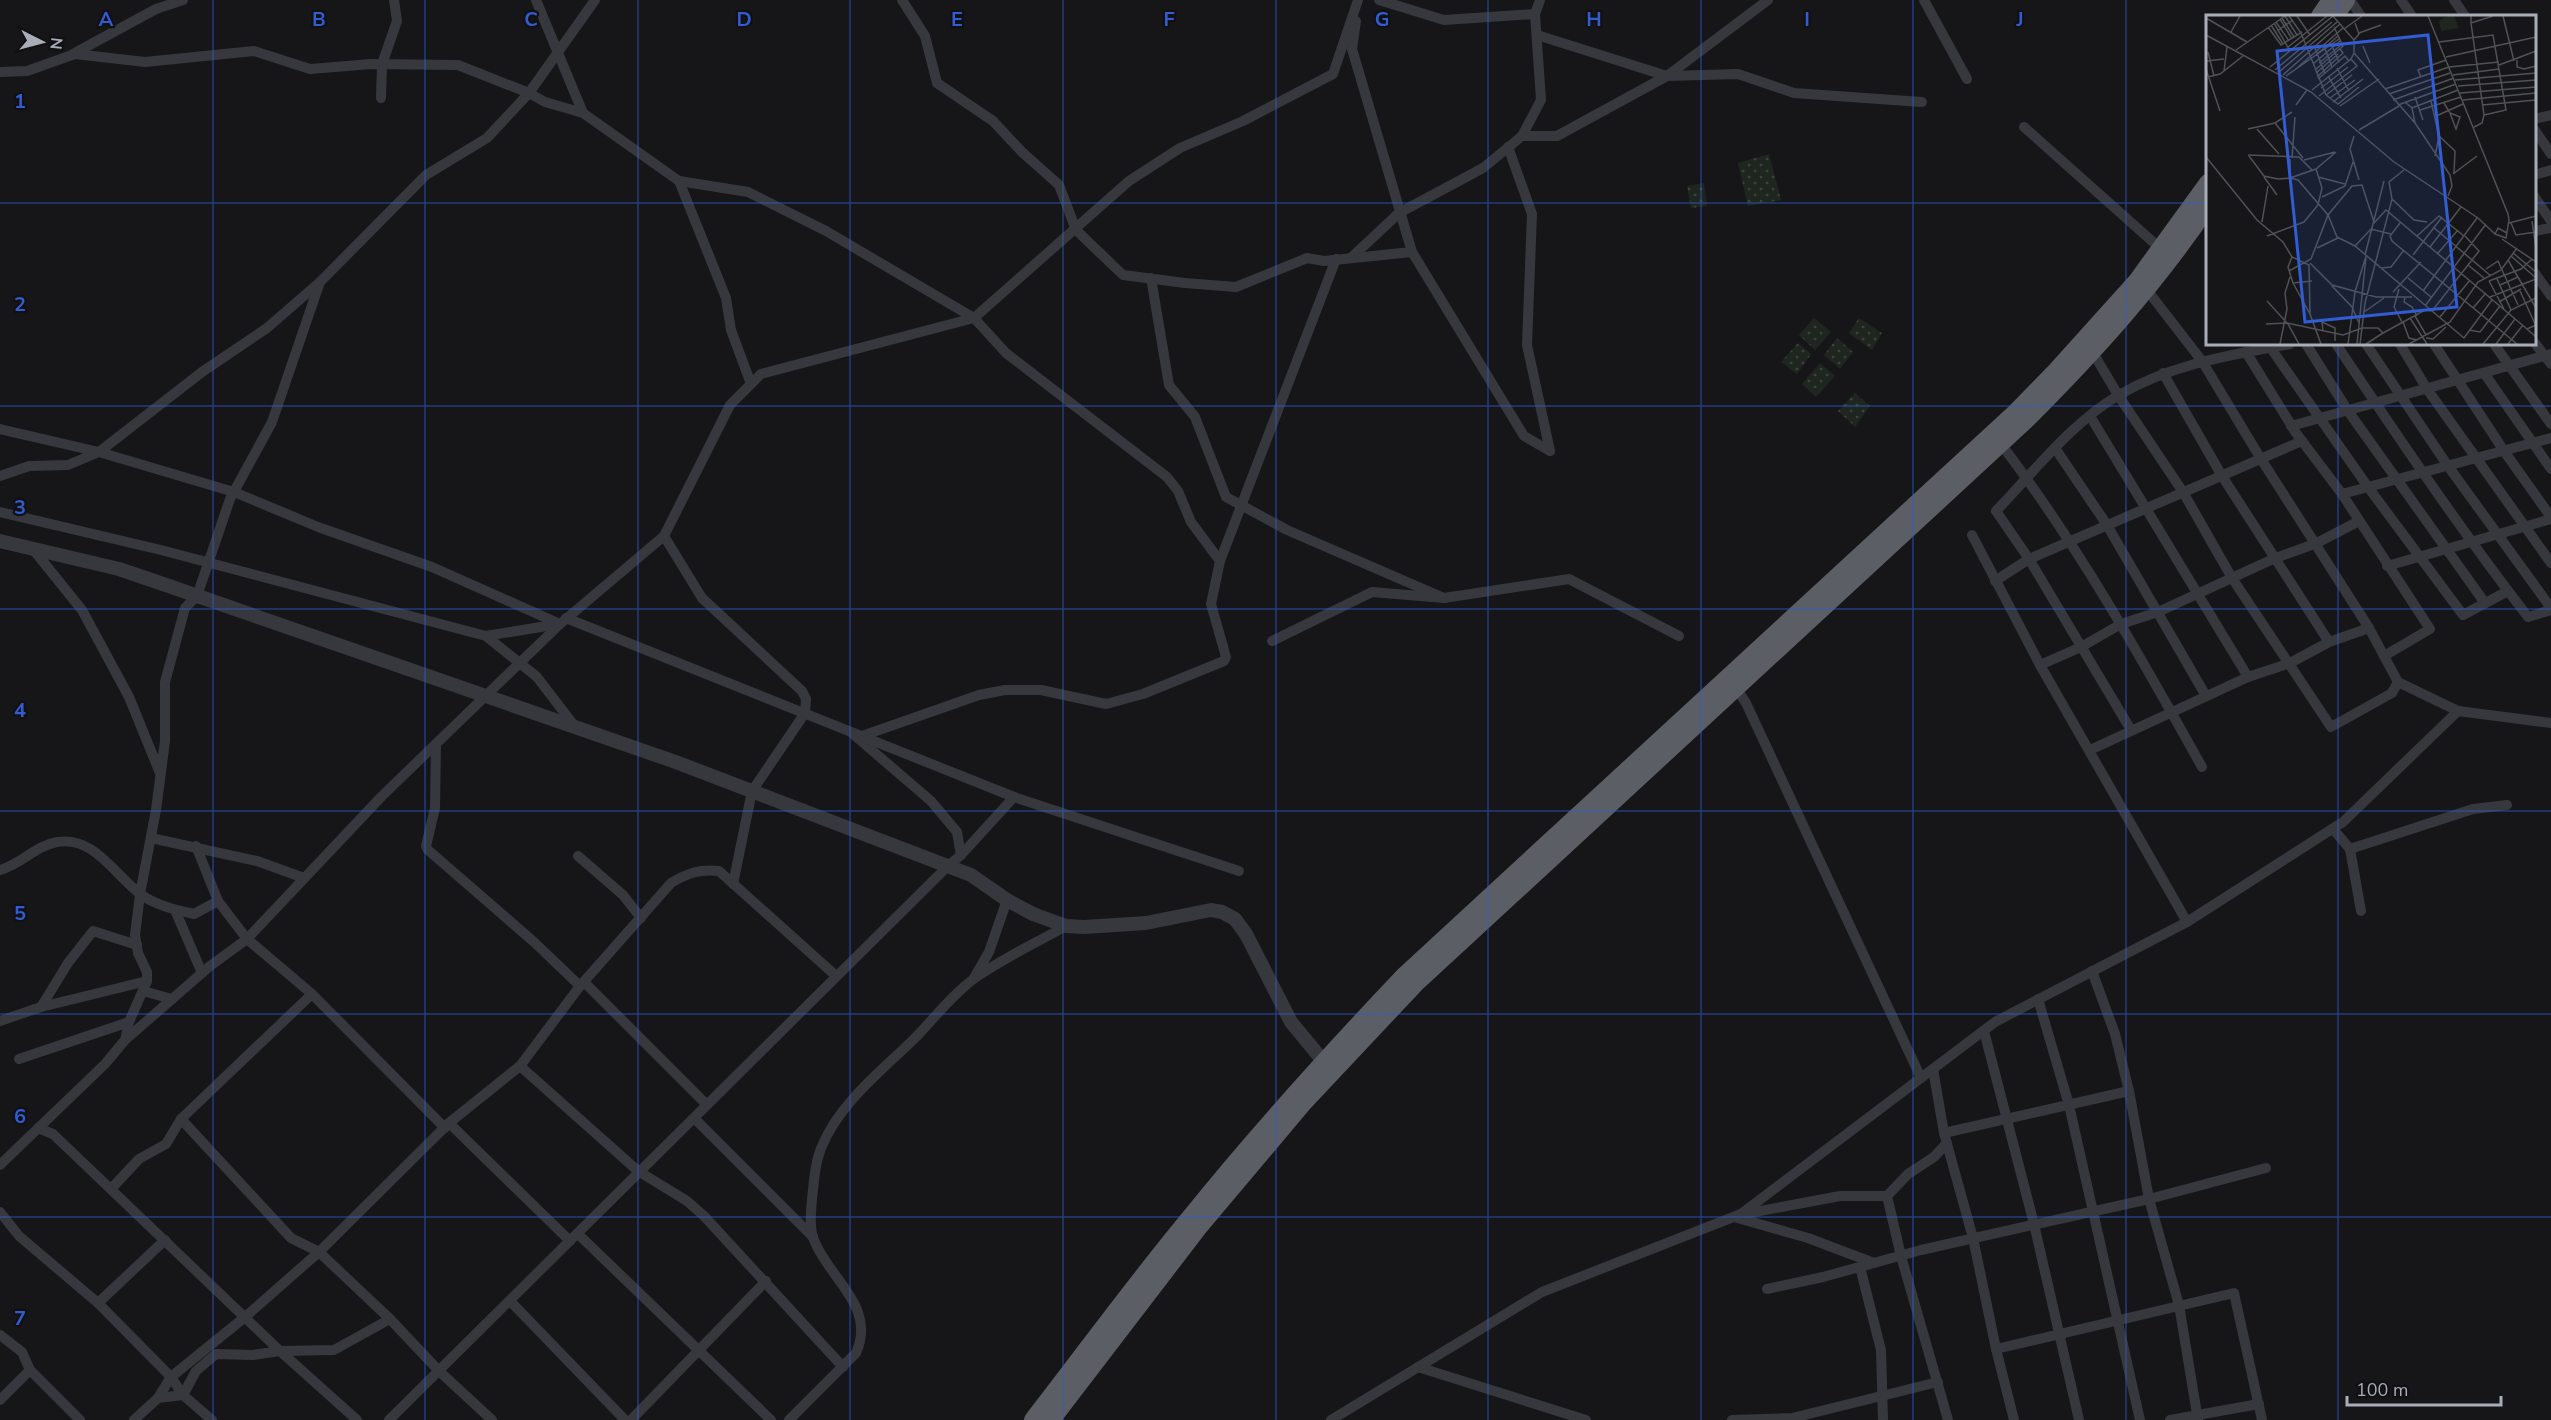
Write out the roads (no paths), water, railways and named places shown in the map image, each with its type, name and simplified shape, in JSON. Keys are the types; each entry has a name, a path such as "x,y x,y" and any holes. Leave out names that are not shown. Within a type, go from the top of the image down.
{"highway":[{"path":"2321,15 2331,0"},
{"path":"2336,15 2348,0"},
{"path":"1034,1420 1188,1220 1324,1062 1406,975 2016,412 2138,281 2206,186"},
{"path":"1051,1420 1198,1228 1304,1102 1358,1043 1422,977 2001,444 2066,380 2147,290 2206,209"}],"street":[{"path":"69,56 156,9 183,0"},
{"path":"381,98 382,64 397,21 394,0"},
{"path":"536,0 583,113"},
{"path":"0,476 29,466 68,465 99,452 202,372 267,328 320,282 426,175 487,138 529,93 595,0"},
{"path":"902,0 925,36 937,83 993,122 1059,185 1076,230 1123,274 1236,287 1307,258 1324,261 1412,252"},
{"path":"0,1165 105,1064 125,1040 202,973 247,939 382,796 563,621 664,536 730,405 761,374 974,318 1129,181 1180,148 1243,121 1333,74 1358,0"},
{"path":"1358,0 1352,49 1412,252 1524,435 1550,451 1527,345 1532,214 1508,147"},
{"path":"1379,0 1444,20 1535,14"},
{"path":"1352,257 1399,213 1483,168 1522,136 1541,100 1535,14 1540,0"},
{"path":"1522,136 1557,136 1667,76 1768,0"},
{"path":"1924,0 1967,79"},
{"path":"2348,0 2360,15"},
{"path":"2401,0 2411,15"},
{"path":"2454,0 2464,15"},
{"path":"1537,35 1667,76 1738,74 1794,93 1922,102"},
{"path":"0,72 27,71 75,54 145,62 254,51 310,69 382,64 458,65 529,93 544,102 583,113 679,182 748,192 826,231 974,318 1006,353 1167,477 1178,491 1191,522 1220,561"},
{"path":"2536,119 2551,115"},
{"path":"2024,128 2162,250"},
{"path":"2536,131 2551,154"},
{"path":"2536,175 2551,171"},
{"path":"679,182 726,298 731,330 751,384"},
{"path":"2536,198 2551,221"},
{"path":"2536,231 2551,228"},
{"path":"858,735 980,695 1005,690 1041,690 1106,704 1143,693 1224,661 1226,657 1211,604 1220,561 1336,259"},
{"path":"1151,279 1170,385 1195,417 1226,497 1287,530 1444,598"},
{"path":"125,1040 129,1022 145,986 147,972 138,953 135,935 161,775 165,741 165,682 184,608 197,596 234,492 272,422 320,282"},
{"path":"2543,286 2551,296"},
{"path":"2147,290 2202,361 2261,459 2317,543 2369,628 2398,682 2458,711 2551,723"},
{"path":"2292,426 2509,366 2549,358 2536,343"},
{"path":"2131,730 2030,559 1996,512 2055,448 2090,416 2118,395 2163,373 2202,361 2283,345"},
{"path":"2307,345 2348,411 2485,603"},
{"path":"2337,345 2470,542 2529,617 2551,609 2448,466 2367,345"},
{"path":"2401,345 2427,389 2551,563"},
{"path":"2387,566 2551,518 2435,345"},
{"path":"2495,345 2551,424"},
{"path":"2270,347 2368,487 2463,615 2508,591"},
{"path":"2092,351 2118,395 2183,492 2232,578 2331,727 2392,693 2398,682"},
{"path":"2246,352 2292,426 2342,494 2430,629 2384,656"},
{"path":"2163,373 2273,559 2329,642"},
{"path":"2484,373 2551,469"},
{"path":"2090,416 2248,677"},
{"path":"0,429 99,452 234,492 318,527 432,567 563,621 805,713 1014,797 1239,871"},
{"path":"2342,494 2551,438"},
{"path":"1995,581 2030,559 2302,441"},
{"path":"2001,444 2028,478 2070,541 2121,624 2202,767"},
{"path":"2055,448 2107,525 2206,696"},
{"path":"0,512 208,563 486,636 537,677 576,728"},
{"path":"2040,665 2081,647 2121,624 2158,612 2273,559 2317,543 2359,521"},
{"path":"1972,535 2040,665 2187,922"},
{"path":"664,536 702,598 802,691 806,699 805,713 752,791 733,884"},
{"path":"0,541 119,569 673,761 971,875 1006,900 1033,914 1066,926 1146,923 1211,910 1222,912 1235,919 1246,934 1291,1022 1324,1062"},
{"path":"32,548 82,610 129,697 161,775"},
{"path":"1272,641 1371,592 1444,598 1569,579 1679,636"},
{"path":"486,636 563,621"},
{"path":"2090,750 2248,677 2290,663 2329,642 2369,628"},
{"path":"1736,688 1746,703 1921,1078"},
{"path":"1737,1216 1995,1022 2187,922 2343,822 2458,711"},
{"path":"858,735 931,801 957,832 961,855"},
{"path":"436,744 435,808 426,846 428,850 582,984 706,1104"},
{"path":"389,1420 511,1302 638,1171 774,1040 835,975 961,855 1014,797"},
{"path":"2350,849 2473,809 2507,805"},
{"path":"2333,829 2350,849 2361,911"},
{"path":"151,838 257,861 304,878"},
{"path":"0,870 23,861 47,844 61,841 81,843 93,850 140,894 175,910 194,914 218,901"},
{"path":"196,846 218,901 247,939 312,994 447,1126 574,1237 771,1420"},
{"path":"578,856 623,895 641,918"},
{"path":"134,1420 158,1398 171,1377 245,1317 319,1252 447,1126 520,1066 582,984 671,883 690,872 702,869 719,871 835,975"},
{"path":"974,979 995,939 1006,900"},
{"path":"175,910 202,973"},
{"path":"789,1420 856,1353 861,1341 861,1322 851,1296 813,1237 811,1222 814,1174 821,1147 829,1132 848,1104 974,979 1066,926"},
{"path":"41,1007 68,963 93,931 136,945"},
{"path":"2092,971 2115,1034 2129,1091 2149,1199 2179,1305 2198,1417"},
{"path":"0,1021 41,1007 145,986 172,999"},
{"path":"111,1189 139,1159 166,1144 181,1119 312,994"},
{"path":"2038,999 2069,1104 2140,1420"},
{"path":"19,1059 129,1022"},
{"path":"1984,1030 2034,1224 2079,1420"},
{"path":"520,1066 638,1171 687,1201 766,1281 843,1367"},
{"path":"1933,1069 1946,1138 1973,1238 1996,1349 2014,1420"},
{"path":"1331,1420 1542,1292 1737,1216 1840,1196 1887,1197 1908,1174 1935,1156 1946,1138 2008,1119 2129,1091"},
{"path":"49,1118 53,1134"},
{"path":"694,1118 813,1237"},
{"path":"181,1119 291,1238 319,1252 492,1420"},
{"path":"38,1128 53,1134 280,1351 357,1420"},
{"path":"1767,1289 1973,1238 2149,1199 2266,1168"},
{"path":"1887,1197 1901,1256 1948,1420"},
{"path":"0,1212 34,1249 98,1303 171,1377 183,1395 212,1420"},
{"path":"1737,1216 1808,1238 1874,1263"},
{"path":"98,1303 165,1240"},
{"path":"1860,1267 1881,1350 1883,1420"},
{"path":"631,1420 766,1281"},
{"path":"1996,1349 2235,1293 2262,1420"},
{"path":"511,1302 625,1420"},
{"path":"183,1395 196,1371 216,1354 253,1355 280,1351 334,1350 390,1319"},
{"path":"0,1335 22,1352 30,1370 80,1420"},
{"path":"1418,1367 1586,1420"},
{"path":"0,1400 30,1370"},
{"path":"1732,1420 1792,1419 1938,1382"},
{"path":"158,1398 183,1395"},
{"path":"2170,1420 2198,1417 2259,1404"}]}
